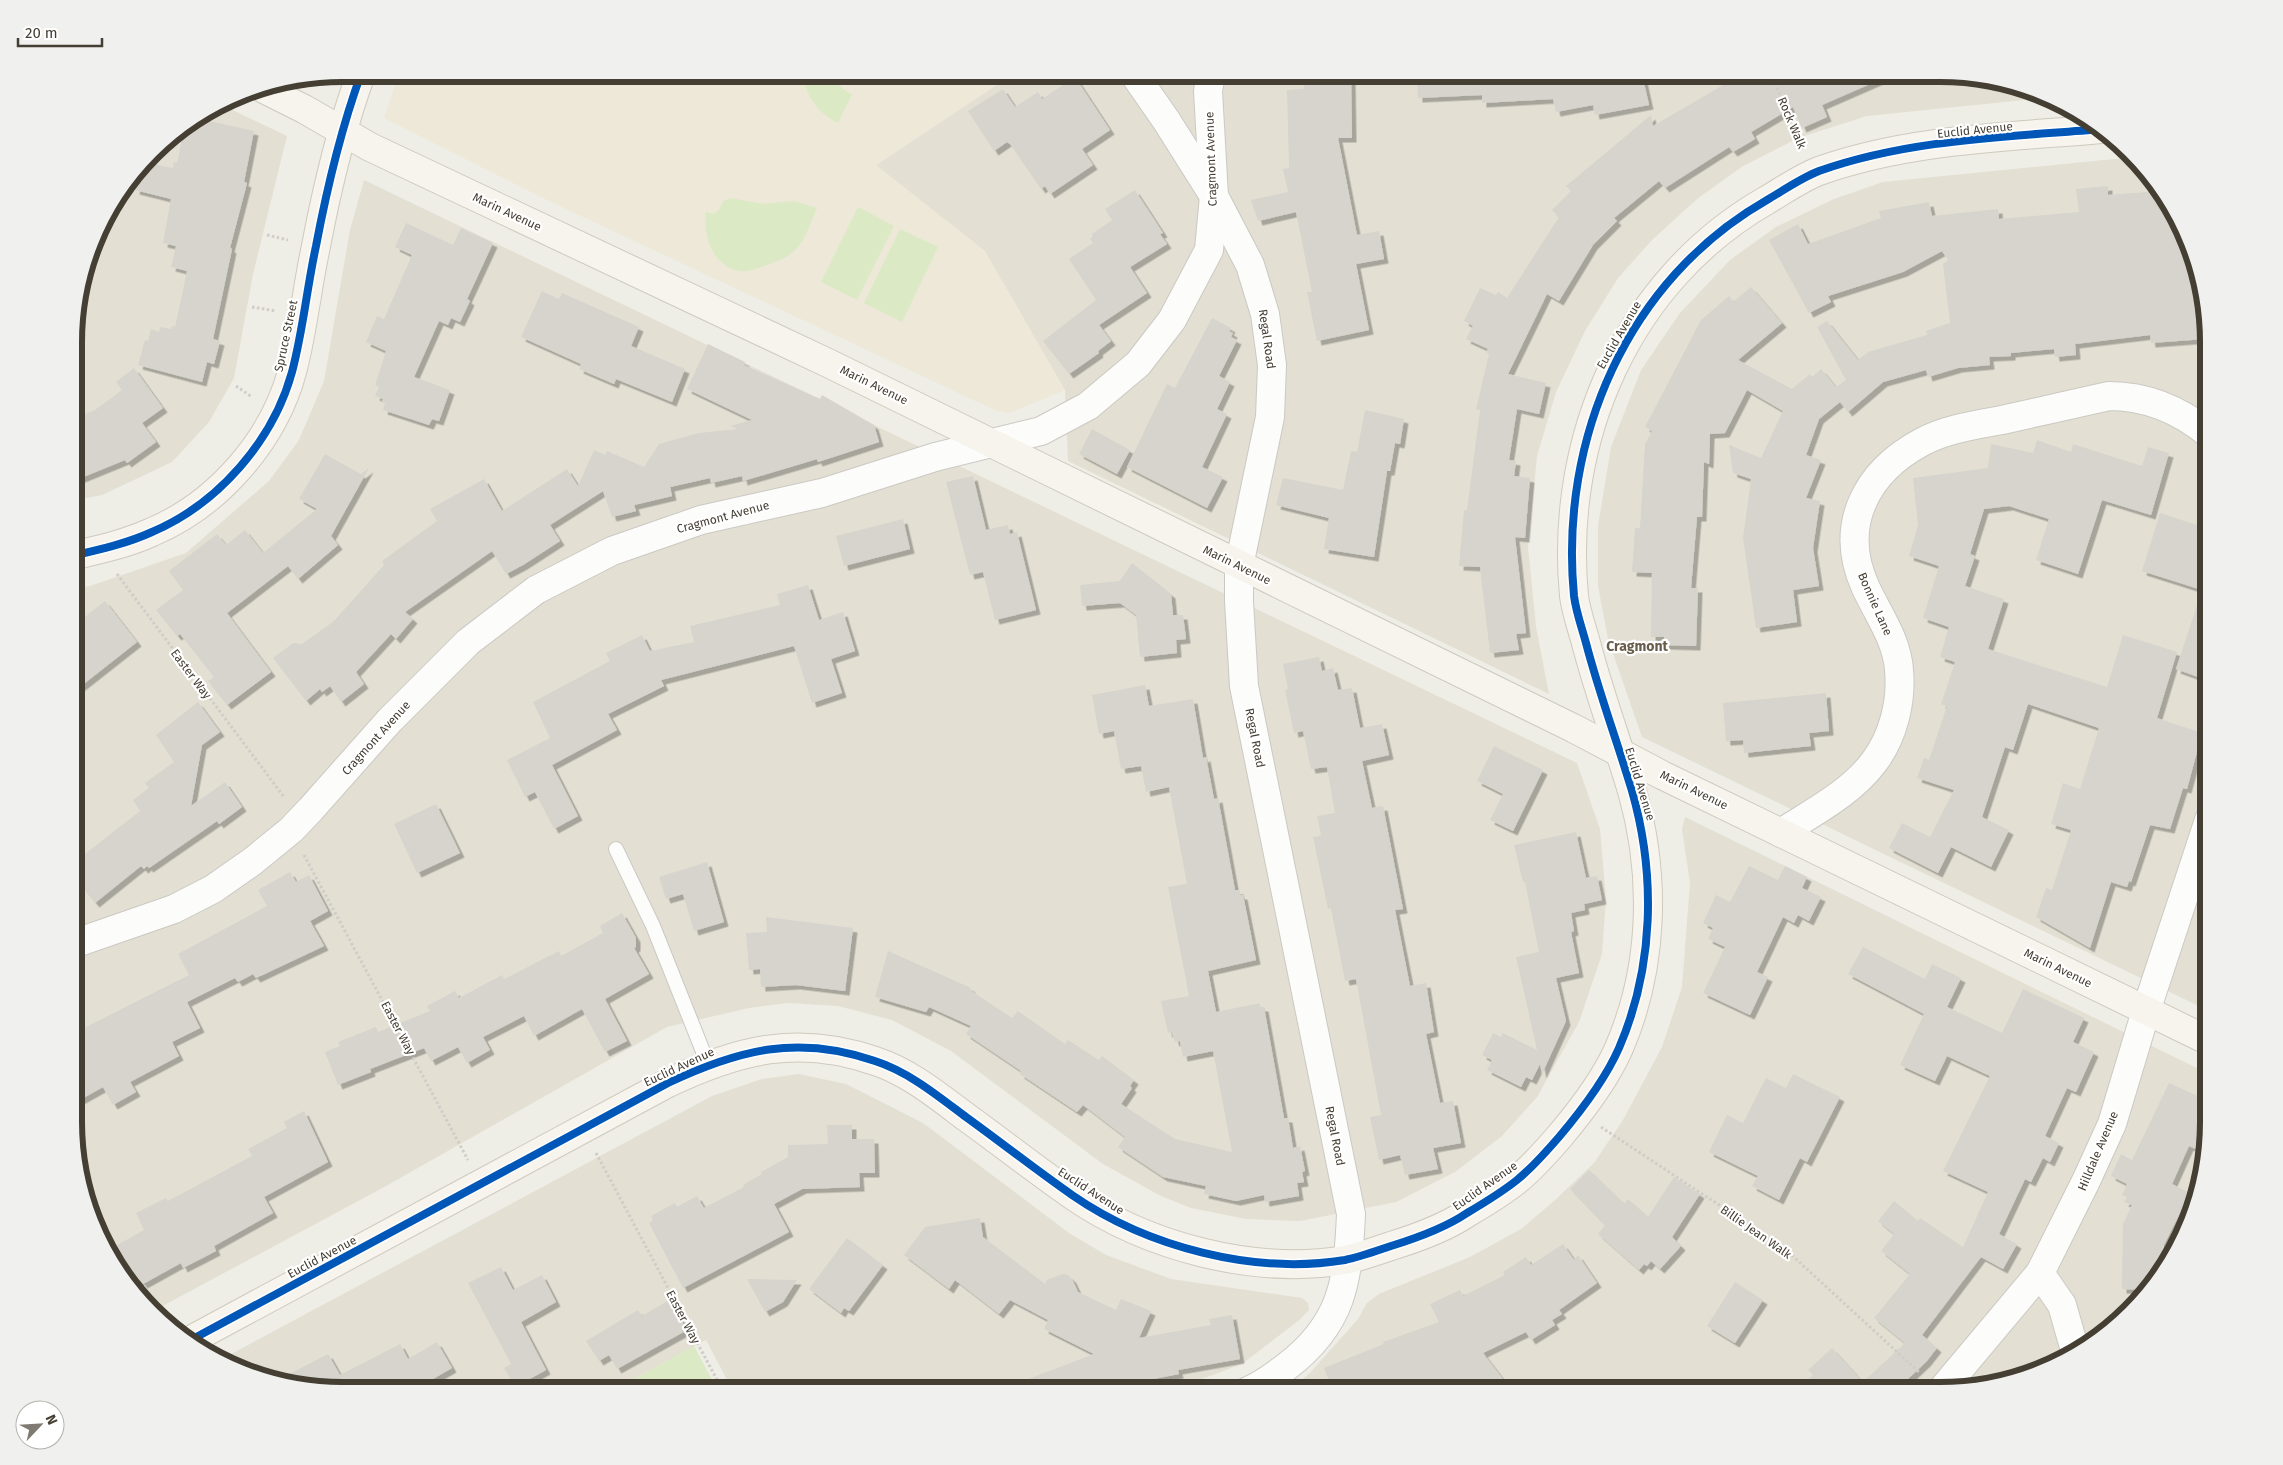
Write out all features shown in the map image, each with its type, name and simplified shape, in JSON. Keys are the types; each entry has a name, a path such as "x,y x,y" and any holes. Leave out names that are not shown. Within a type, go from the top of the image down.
{"street":[{"name":"Spruce Street","path":"82,553 133,539 177,519 230,478 259,444 276,414 292,372 323,213 359,82"},
{"name":"Regal Road","path":"1140,82 1214,196 1250,265 1265,314 1272,366 1270,417 1239,566 1244,686 1351,1214 1349,1259 1342,1293 1332,1318 1297,1359 1266,1382"},
{"name":"Cragmont Avenue","path":"82,941 174,909 213,889 254,860 303,818 390,720 468,642 536,590 612,551 701,520 822,493 935,457 1041,431 1088,406 1138,364 1172,320 1209,250 1214,196 1208,91 1210,82"},
{"name":"Marin Avenue","path":"271,92 370,147 992,443 1239,566 1574,728 1781,833 2200,1037"},
{"name":"Euclid Avenue","path":"196,1337 659,1088 708,1064 729,1057 783,1047 831,1050 878,1062 924,1085 1077,1198 1126,1227 1184,1249 1246,1260 1313,1263 1349,1259 1412,1239 1459,1219 1518,1180 1580,1112 1618,1053 1635,1003 1645,951 1650,893 1642,830 1596,682 1574,601 1573,525 1586,438 1599,396 1616,358 1654,298 1692,255 1742,214 1814,173 1876,155 1946,144 2091,130"},
{"name":"Bonnie Lane","path":"1781,833 1855,783 1874,762 1888,738 1899,702 1900,669 1890,636 1865,585 1855,557 1856,517 1869,486 1892,462 1923,442 1956,429 2109,396 2130,396 2153,401 2180,414 2200,428"},
{"name":"Hilldale Avenue","path":"1937,1382 2040,1273 2112,1124 2146,1011 2200,847"},
{"path":"2040,1273 2062,1305 2074,1346"}],"lane":[{"path":"616,849 653,926 708,1064"}],"shaded area":[{"path":"396,82 1001,82 876,165 985,251 1065,390 1009,413 997,411 549,201 384,118"},
{"path":"1001,82 1940,82 1991,87 2032,99 1867,116 1798,138 1743,166 1697,199 1652,240 1618,278 1585,331 1556,392 1537,456 1528,547 1536,627 1549,694 1068,461 1065,390 876,165"},
{"path":"229,108 287,136 253,274 234,378 209,422 172,462 102,495 82,499 82,342 87,292 96,259 117,212 147,171 184,136 212,117"},
{"path":"2123,158 2157,198 2181,243 2196,292 2200,325 2200,1007 1642,737 1608,639 1598,586 1598,526 1611,447 1641,370 1680,313 1730,260 1776,227 1834,199 1883,182"},
{"path":"364,180 1577,763 1600,829 1606,899 1602,954 1579,1022 1537,1097 1502,1136 1455,1172 1396,1202 1300,1221 1246,1219 1191,1208 1161,1196 1103,1164 951,1051 892,1020 838,1006 788,1003 749,1008 667,1027 386,1186 160,1307 147,1294 126,1267 102,1222 87,1173 83,1140 82,587 186,553 269,481 299,440 324,381 350,230"},
{"path":"1685,817 2200,1070 2200,1140 2196,1173 2181,1222 2157,1267 2136,1294 2112,1318 2085,1339 2040,1363 1991,1378 1958,1382 1299,1382 1310,1373 1358,1319 1367,1303 1379,1294 1470,1257 1521,1229 1594,1163 1623,1120 1662,1047 1682,987 1690,883 1682,829"},
{"path":"799,1074 846,1084 923,1123 1069,1233 1106,1255 1171,1279 1302,1298 1308,1303 1309,1310 1298,1321 1242,1364 1194,1382 728,1382 706,1340 629,1382 325,1382 275,1374 228,1356 712,1096 762,1079"}],"green space":[{"path":"805,82 836,82 852,94 838,123 819,109 807,90"},
{"path":"731,198 763,204 794,201 817,208 804,238 791,254 759,268 740,271 727,266 714,254 706,229 706,212 714,214 719,210 723,201"},
{"path":"858,207 894,226 857,300 821,282"},
{"path":"900,229 938,247 902,322 864,303"},
{"path":"694,1346 713,1382 628,1382"}],"building":[{"path":"1068,82 1078,82 1110,130 1082,149 1093,165 1050,194 1045,186 1041,189 1010,144 1007,142 994,151 968,111 1003,89 1015,107 1038,92 1042,99"},
{"path":"1304,82 1351,82 1352,138 1338,138 1357,235 1379,231 1384,259 1356,264 1369,330 1317,341 1307,292 1312,292 1296,212 1258,221 1251,200 1288,192 1283,169 1289,168 1287,90 1304,89"},
{"path":"1417,82 1644,82 1649,105 1595,115 1593,105 1556,112 1553,99 1482,103 1482,95 1418,98"},
{"path":"1728,82 1875,82 1822,105 1827,117 1802,128 1793,107 1751,132 1755,139 1733,152 1729,147 1665,188 1659,181 1614,218 1617,221 1593,245 1559,301 1547,294 1508,374 1546,383 1539,414 1517,409 1509,460 1516,461 1514,476 1530,478 1525,538 1515,537 1526,633 1516,634 1519,650 1490,653 1480,567 1459,566 1464,510 1467,510 1480,410 1476,409 1489,354 1486,352 1488,349 1466,339 1473,326 1464,321 1480,288 1496,295 1498,292 1507,298 1559,217 1552,210 1571,191 1566,186 1651,115 1653,126"},
{"path":"207,120 254,131 244,182 247,183 230,248 232,249 213,339 220,341 214,364 207,362 202,382 138,365 145,340 148,341 151,329 159,332 160,327 171,329 172,326 175,327 187,271 171,267 176,246 163,243 171,199 135,190 137,183 154,164 173,168 174,162 177,163 182,137"},
{"path":"2108,186 2108,195 2152,192 2166,212 2187,259 2196,292 2200,339 2151,343 2150,335 2075,344 2076,355 2055,357 2054,349 2011,353 2011,356 1989,357 1990,365 1958,368 1928,377 1926,370 1883,382 1848,412 1840,402 1819,419 1806,455 1821,460 1806,498 1820,501 1813,548 1819,586 1793,590 1797,622 1756,628 1743,538 1751,479 1733,473 1729,445 1761,458 1783,411 1747,390 1725,433 1710,434 1709,464 1704,462 1702,517 1697,517 1691,588 1698,588 1696,646 1664,645 1664,637 1651,637 1652,573 1632,572 1635,528 1640,528 1645,444 1652,431 1645,427 1701,320 1729,296 1733,302 1751,287 1782,323 1738,360 1792,389 1810,374 1812,377 1821,369 1836,387 1846,380 1817,327 1827,321 1858,360 1868,352 1927,335 1926,331 1950,323 1943,264 1948,260 1942,251 1903,272 1828,296 1831,302 1809,313 1769,240 1798,224 1808,244 1881,218 1879,211 1929,202 1932,216 1998,209 1999,219 2079,212 2076,189"},
{"path":"1135,190 1163,233 1160,234 1167,244 1130,267 1147,293 1099,325 1111,341 1098,351 1099,353 1069,374 1043,341 1096,300 1069,259 1093,243 1090,239 1093,236 1092,234 1112,220 1105,209"},
{"path":"406,223 453,245 461,228 493,243 467,299 470,301 460,322 451,318 448,325 439,321 414,377 450,390 439,421 432,419 429,425 383,410 385,403 382,402 383,399 375,396 379,387 375,385 386,351 366,342 377,316 384,319 412,255 395,247"},
{"path":"542,291 559,299 562,293 639,327 631,346 685,369 672,402 616,379 614,384 579,369 581,364 521,337"},
{"path":"1212,318 1231,328 1229,331 1233,333 1231,337 1237,340 1219,376 1230,382 1217,409 1227,414 1202,467 1223,477 1207,508 1127,467 1167,384 1175,388"},
{"path":"708,344 745,362 744,365 820,399 822,395 874,425 879,442 818,462 817,459 743,481 742,476 711,483 710,478 670,487 672,496 634,505 636,511 612,517 603,491 550,525 560,541 523,565 506,574 492,551 405,612 413,619 396,639 391,634 356,672 364,684 341,702 330,686 322,692 320,689 306,701 273,658 293,643 302,644 334,621 384,565 382,561 437,521 430,509 484,479 502,511 567,469 578,486 594,450 605,455 607,451 644,467 659,444 699,433 738,429 730,426 752,420 687,389"},
{"path":"134,368 163,408 142,423 156,442 127,463 125,460 82,478 82,415 95,410 122,390 116,382"},
{"path":"1365,410 1404,419 1400,444 1395,443 1390,471 1387,471 1374,557 1324,549 1329,518 1276,505 1283,478 1343,490 1351,451 1357,452"},
{"path":"1092,429 1130,450 1117,474 1079,454"},
{"path":"2037,440 2071,452 2073,444 2142,466 2148,447 2169,453 2151,515 2102,500 2078,574 2036,560 2049,519 2009,506 1984,509 1970,554 1975,556 1965,586 2004,599 1988,649 2107,687 2123,635 2177,652 2157,718 2200,732 2200,740 2187,789 2183,788 2170,829 2150,825 2131,882 2129,881 2127,887 2111,882 2090,948 2036,917 2046,888 2052,890 2071,830 2051,824 2063,783 2080,789 2099,728 2028,704 2013,750 2005,747 1982,817 2009,830 1991,867 1951,847 1938,873 1889,848 1902,823 1930,837 1954,790 1917,778 1924,758 1929,760 1947,706 1941,704 1955,662 1940,657 1949,627 1923,618 1939,566 1909,556 1918,525 1913,478 1988,468 1991,444 2033,453"},
{"path":"325,454 361,474 369,468 331,536 338,545 298,579 288,566 227,613 271,672 227,705 208,681 214,677 180,634 177,636 156,610 183,590 169,571 217,534 226,545 245,530 263,553 317,509 299,499"},
{"path":"973,476 986,530 1008,525 1010,534 1017,532 1036,610 995,620 983,572 970,575 946,482"},
{"path":"2160,513 2200,526 2200,589 2142,571"},
{"path":"903,519 910,549 844,566 836,536"},
{"path":"1132,563 1171,594 1173,615 1183,615 1186,639 1176,640 1177,653 1140,657 1136,615 1120,603 1082,606 1080,585 1120,581"},
{"path":"808,585 819,620 843,612 855,651 831,659 842,693 812,703 794,646 661,680 664,686 608,714 617,730 552,765 578,816 554,829 535,792 525,797 507,760 550,738 533,702 610,661 606,653 642,635 650,651 694,642 690,626 780,605 777,594"},
{"path":"2200,596 2200,678 2176,669"},
{"path":"105,601 137,642 82,685 82,619"},
{"path":"1319,657 1322,671 1333,668 1338,690 1352,688 1360,728 1382,724 1389,755 1362,761 1372,808 1383,806 1403,909 1395,910 1410,986 1426,983 1434,1032 1426,1034 1440,1103 1453,1101 1461,1143 1433,1148 1438,1169 1405,1175 1400,1155 1379,1160 1370,1117 1381,1115 1356,979 1345,981 1331,908 1328,909 1313,837 1321,836 1317,816 1335,813 1327,767 1311,769 1303,731 1294,733 1285,690 1288,689 1283,664"},
{"path":"1145,685 1149,706 1193,699 1203,758 1206,757 1214,799 1218,798 1235,890 1239,890 1240,895 1243,895 1256,960 1208,971 1216,1012 1260,1003 1260,1007 1264,1007 1284,1118 1288,1118 1293,1148 1300,1146 1305,1171 1302,1172 1304,1182 1297,1183 1299,1196 1265,1202 1264,1195 1236,1201 1204,1194 1206,1186 1163,1177 1118,1147 1125,1137 1083,1105 1077,1112 1020,1074 1021,1071 966,1034 971,1026 929,1007 926,1012 875,997 888,951 971,988 970,990 1012,1018 1018,1011 1065,1044 1068,1040 1099,1060 1102,1056 1134,1080 1130,1086 1132,1088 1121,1104 1175,1139 1232,1152 1213,1051 1183,1057 1180,1041 1175,1042 1172,1032 1168,1033 1161,1001 1189,996 1168,887 1187,884 1169,787 1146,792 1141,766 1121,769 1114,731 1099,734 1092,695"},
{"path":"1826,693 1829,731 1809,733 1811,746 1744,753 1743,740 1726,741 1723,703"},
{"path":"198,702 220,732 202,745 191,806 225,782 242,807 219,824 217,821 149,868 147,866 144,869 141,866 95,903 82,887 82,856 140,811 133,800 149,788 145,783 174,762 156,735"},
{"path":"1494,746 1543,770 1513,831 1490,820 1503,794 1477,781"},
{"path":"436,804 460,853 417,873 394,824"},
{"path":"1576,832 1586,878 1597,876 1602,900 1584,904 1585,910 1571,913 1574,931 1571,932 1579,973 1556,978 1566,1021 1542,1074 1540,1064 1532,1080 1526,1077 1521,1087 1487,1070 1492,1060 1482,1055 1493,1033 1501,1037 1503,1033 1537,1050 1516,957 1539,952 1525,882 1523,882 1514,845"},
{"path":"707,862 724,922 694,931 683,894 666,899 659,877"},
{"path":"1749,866 1778,880 1785,866 1807,877 1802,888 1821,897 1809,921 1798,915 1794,923 1783,917 1757,972 1768,977 1750,1015 1703,993 1725,947 1708,939 1713,928 1703,923 1716,895 1730,902"},
{"path":"290,872 296,882 309,875 328,911 310,921 324,946 256,978 253,974 238,982 235,978 187,1002 200,1028 172,1042 179,1056 130,1082 136,1092 113,1105 103,1087 82,1099 82,1029 189,975 178,954 267,906 258,890"},
{"path":"622,913 636,938 636,947 634,948 649,974 605,999 627,1041 605,1052 582,1009 534,1036 524,1016 483,1037 490,1050 467,1063 458,1047 431,1061 424,1048 370,1069 371,1072 338,1085 325,1052 340,1046 338,1042 376,1027 378,1032 430,1011 427,1006 455,991 459,998 502,975 504,979 559,951 561,956 603,933 600,926"},
{"path":"766,917 853,928 845,991 796,985 761,987 760,969 749,970 746,933 767,932"},
{"path":"1863,947 1925,979 1932,964 1961,978 1947,1007 2002,1033 2023,989 2084,1018 2073,1042 2094,1052 2076,1092 2067,1088 2045,1136 2059,1143 2050,1162 2043,1158 2031,1182 2025,1179 1999,1234 2017,1244 2003,1269 1981,1257 1922,1335 1937,1348 1926,1362 1905,1382 1863,1382 1905,1343 1874,1318 1910,1274 1881,1251 1894,1234 1878,1221 1894,1201 1918,1221 1920,1218 1963,1247 1988,1192 1943,1171 1990,1076 1947,1056 1935,1081 1900,1065 1924,1014 1848,974"},
{"path":"1793,1074 1840,1097 1807,1162 1800,1158 1779,1200 1752,1186 1758,1176 1709,1152 1727,1115 1743,1123 1766,1078 1786,1088"},
{"path":"2169,1083 2200,1097 2199,1148 2198,1150 2189,1146 2172,1184 2190,1193 2164,1245 2164,1255 2140,1290 2122,1289 2123,1224 2132,1205 2124,1202 2127,1197 2122,1195 2127,1184 2111,1176 2121,1154 2132,1160"},
{"path":"304,1111 328,1162 264,1197 273,1213 214,1246 216,1251 183,1268 181,1263 143,1284 140,1280 137,1282 114,1247 144,1230 136,1213 166,1198 168,1201 252,1156 248,1149 287,1128 284,1122"},
{"path":"827,1125 852,1125 852,1139 874,1139 875,1173 859,1173 860,1187 802,1189 774,1204 789,1232 683,1288 649,1223 653,1220 651,1216 675,1203 677,1207 697,1196 704,1208 744,1187 743,1185 762,1174 761,1172 788,1157 788,1145 828,1144"},
{"path":"1589,1170 1624,1204 1628,1199 1648,1217 1674,1177 1700,1194 1672,1237 1681,1246 1660,1269 1651,1261 1647,1266 1644,1264 1639,1270 1598,1234 1605,1225 1570,1189"},
{"path":"980,1218 983,1237 1045,1284 1047,1280 1062,1274 1068,1275 1078,1292 1116,1310 1121,1299 1151,1311 1139,1338 1211,1325 1209,1319 1232,1315 1240,1359 1178,1370 1179,1374 1138,1382 1020,1382 1094,1354 1044,1329 1048,1320 1010,1300 999,1314 955,1280 949,1289 904,1255 925,1227"},
{"path":"847,1238 883,1265 849,1311 844,1308 841,1313 809,1289"},
{"path":"1563,1244 1574,1260 1578,1255 1597,1283 1559,1310 1562,1314 1552,1320 1555,1325 1531,1340 1526,1332 1483,1353 1505,1382 1329,1382 1324,1368 1384,1344 1383,1342 1439,1322 1430,1304 1460,1290 1463,1296 1505,1275 1503,1272 1526,1257 1531,1265"},
{"path":"501,1267 513,1290 542,1275 556,1302 521,1322 546,1370 524,1382 512,1382 504,1368 511,1364 468,1283"},
{"path":"747,1279 797,1280 783,1302 765,1312"},
{"path":"1735,1282 1763,1300 1735,1343 1707,1326"},
{"path":"669,1300 687,1330 617,1369 609,1355 599,1361 586,1341 638,1310 642,1316"},
{"path":"437,1342 452,1368 428,1382 325,1382 285,1376 328,1354 340,1375 400,1344 408,1359"},
{"path":"1832,1348 1863,1382 1806,1382 1813,1375 1808,1370"}],"cycle path":[{"path":"82,553 143,536 176,520 199,505 220,487 257,446 283,398 292,372 330,181 347,116 358,82"},
{"path":"196,1337 668,1083 694,1071 744,1054 794,1047 820,1048 847,1053 900,1071 923,1085 1072,1195 1134,1229 1202,1253 1238,1260 1274,1263 1310,1264 1345,1260 1411,1240 1430,1232 1450,1223 1505,1189 1539,1160 1576,1117 1600,1083 1619,1048 1631,1017 1645,953 1648,921 1648,888 1640,823 1574,596 1572,537 1578,479 1592,423 1612,369 1640,319 1676,274 1718,234 1767,200 1819,171 1853,160 1923,146 1995,137 2090,130"}],"district":[{"name":"Cragmont","path":"1637,646"}]}
